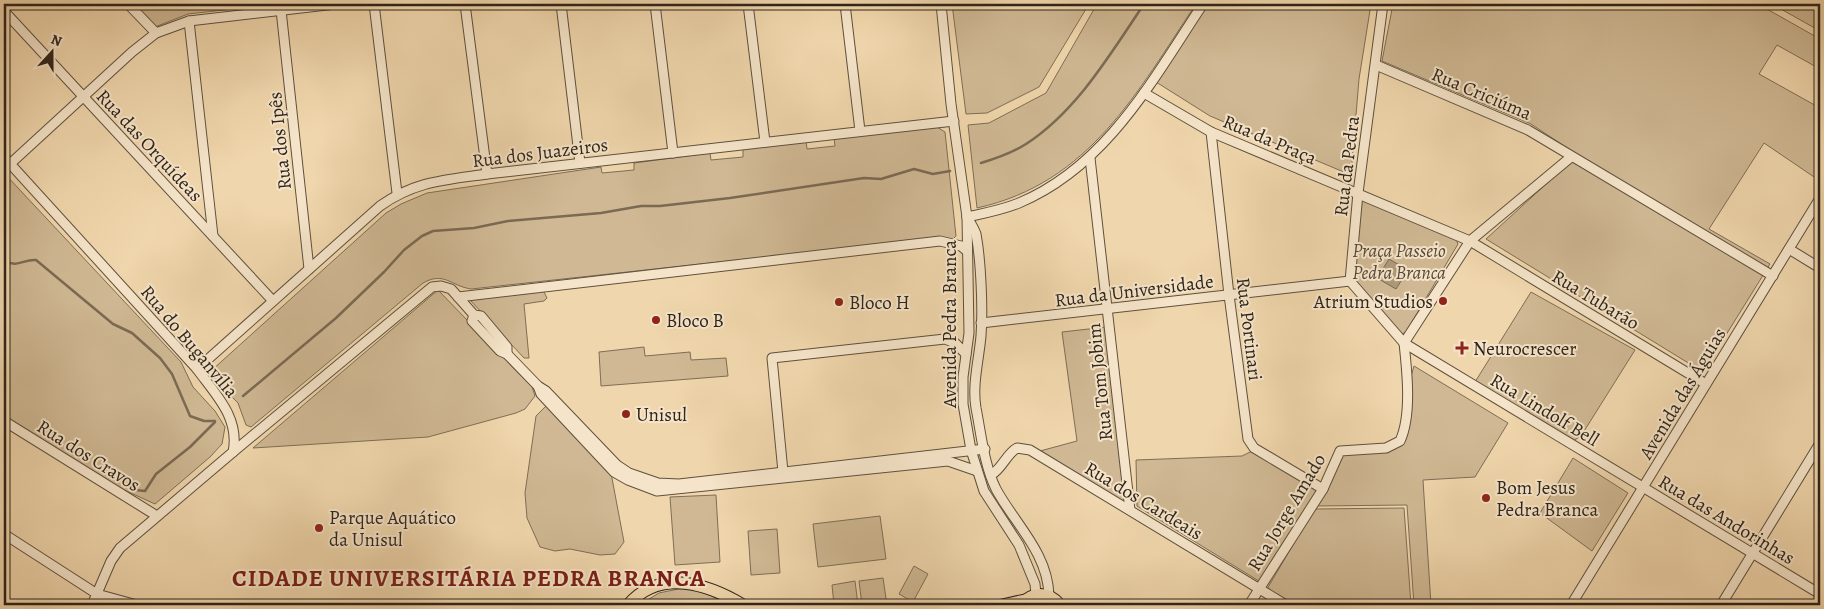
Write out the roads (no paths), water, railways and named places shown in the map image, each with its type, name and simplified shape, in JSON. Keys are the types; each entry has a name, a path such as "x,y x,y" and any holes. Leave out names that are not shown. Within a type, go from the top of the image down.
{"main road":[{"path":"628,605 646,591 663,585 681,582 713,589 743,605"},
{"path":"1002,605 1027,600 1055,600"}],"street":[{"path":"128,4 156,33"},
{"path":"7,161 156,33 189,21 336,4"},
{"path":"374,4 397,194"},
{"path":"464,4 487,174"},
{"path":"561,4 580,164"},
{"path":"655,4 673,153"},
{"path":"748,4 765,142"},
{"path":"845,4 860,131"},
{"name":"Avenida Pedra Branca","path":"941,4 967,217 970,302 962,390 971,450 977,471 989,501 1019,545 1035,584 1027,600"},
{"path":"949,242 959,237 967,217 1002,209 1034,196 1070,175 1090,158 1144,93 1203,4"},
{"name":"Rua da Pedra","path":"1350,281 1358,193 1383,4"},
{"name":"Rua dos Ipês","path":"282,10 310,269"},
{"name":"Rua das Orquídeas","path":"4,11 273,301"},
{"path":"189,21 212,236"},
{"name":"Rua Criciúma","path":"1376,65 1520,126 1773,276"},
{"name":"Rua da Praça","path":"1144,93 1211,132 1470,241"},
{"name":"Rua dos Juazeiros","path":"197,369 380,206 397,194 429,182 860,131 954,122"},
{"name":"Rua Portinari","path":"1211,132 1229,295 1248,439 1254,448 1323,489"},
{"path":"1350,281 1404,343 1470,241 1571,157"},
{"name":"Rua Tom Jobim","path":"1090,158 1130,510"},
{"name":"Rua do Buganvília","path":"7,161 197,369 225,407 233,422 236,440 233,452"},
{"name":"Avenida das Águias","path":"1571,605 1820,198"},
{"name":"Avenida Pedra Branca","path":"967,217 976,232 981,323 975,396 985,449 991,475 997,490 1032,542 1055,600"},
{"path":"458,297 940,241 949,242 967,251"},
{"name":"Rua Tubarão","path":"1470,241 1706,384"},
{"path":"1789,249 1820,268"},
{"name":"Rua da Universidade","path":"981,323 1350,281"},
{"path":"92,605 111,561 120,548 432,287 441,286 451,289 474,315 472,321 500,351 507,354 538,386 546,391 616,465 642,479 658,484 679,484 985,449"},
{"path":"783,472 772,358 945,339 955,342 966,354"},
{"name":"Rua Jorge Amado","path":"1249,605 1323,489 1340,451 1386,448 1400,441 1405,418 1407,380 1404,343"},
{"name":"Rua Lindolf Bell","path":"1404,343 1643,487"},
{"path":"538,386 541,394 614,472 628,480 657,491 948,461 977,471"},
{"name":"Rua dos Cravos","path":"4,421 157,516"},
{"path":"1721,605 1820,443"},
{"name":"Rua dos Cardeais","path":"991,475 1002,467 1012,450 1024,447 1286,605"},
{"name":"Rua das Andorinhas","path":"1643,487 1820,594"},
{"path":"4,534 97,594 137,605"},
{"path":"1055,600 1070,605"}],"waterway":[{"path":"981,163 1021,147 1044,131 1061,115 1092,80 1144,4"},
{"path":"243,396 336,318 404,250 422,236 433,231 474,228 508,221 601,213 641,206 660,206 730,198 864,178 881,179 914,169 933,174 950,171"},
{"path":"4,261 13,264 36,260 113,324 132,333 160,358 172,374 190,416 204,421 215,421"},
{"path":"136,490 145,491 156,474 190,447 215,422"}],"place":[{"name":"Atrium Studios","path":"1443,301"},
{"name":"Bloco H","path":"839,302"},
{"name":"Bloco B","path":"656,320"},
{"name":"Neurocrescer","path":"1462,348"},
{"name":"Unisul","path":"626,414"},
{"name":"Bom Jesus Pedra Branca","path":"1486,498"},
{"name":"Parque Aquático da Unisul","path":"319,528"}],"district":[{"name":"CIDADE UNIVERSITÁRIA PEDRA BRANCA","path":"469,578"}],"park label":[{"name":"Praça Passeio Pedra Branca","path":"1399,261"}]}
